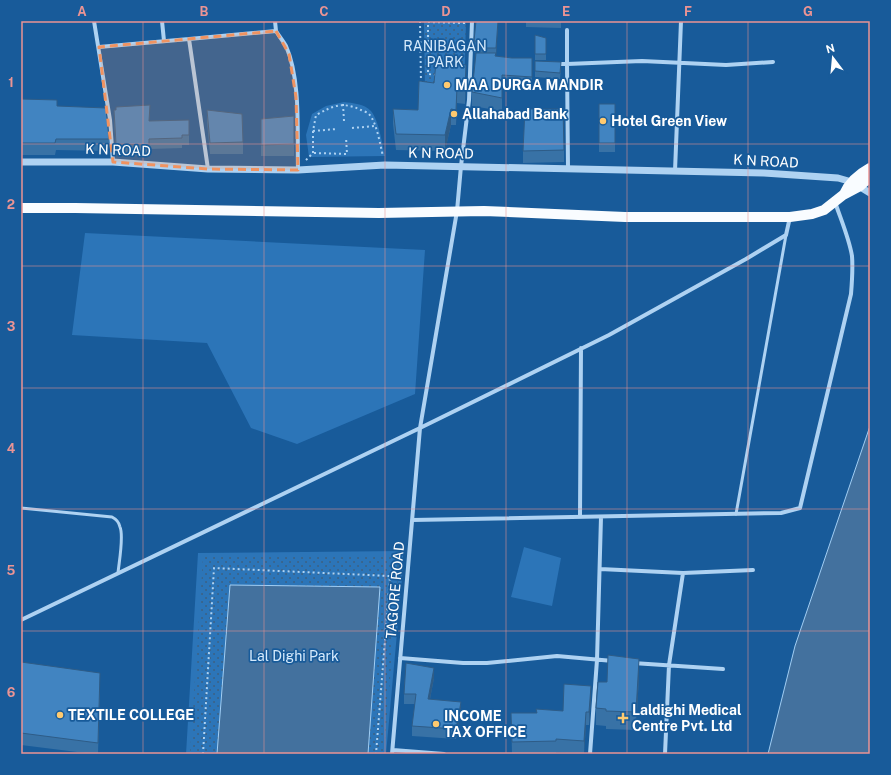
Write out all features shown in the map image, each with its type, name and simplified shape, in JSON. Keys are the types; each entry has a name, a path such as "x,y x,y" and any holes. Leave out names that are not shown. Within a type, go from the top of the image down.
{"main road":[{"path":"21,208 379,213 528,212 625,217 790,217 812,214 824,210 856,184 870,168"},
{"path":"856,184 870,177"}],"street":[{"path":"94,21 110,120 113,162"},
{"path":"162,21 164,41"},
{"path":"275,21 276,30 285,45 293,68 296,97 298,170"},
{"name":"TAGORE ROAD","path":"393,752 420,428 457,212 460,166 469,100 472,21"},
{"path":"675,170 681,21"},
{"path":"99,47 276,30"},
{"path":"567,30 568,168"},
{"path":"189,39 208,169"},
{"path":"552,64 642,61 726,65 772,62"},
{"path":"471,63 478,63"},
{"name":"K N ROAD","path":"21,162 113,162 208,169 298,170 385,165 675,170 764,173 838,178 856,184"},
{"path":"856,184 870,193"},
{"path":"412,520 781,513 800,508 850,294 853,268 852,257 839,199"},
{"path":"21,620 420,428 609,335 746,259 786,235 790,217"},
{"path":"580,517 581,348"},
{"path":"590,754 597,660 601,516"},
{"path":"600,569 684,573 752,570"},
{"path":"665,754 669,665 684,573"},
{"path":"400,658 463,663 487,663 557,656 619,662"},
{"path":"626,662 723,668"},
{"path":"393,752 444,754"}],"lane":[{"path":"736,514 786,235"},
{"path":"21,508 112,517 121,527 118,573"}],"path":[{"path":"420,21 421,86"},
{"path":"441,75 428,74 428,22 464,23 464,30"},
{"path":"298,170 313,152 316,115 329,108 343,104 355,107 369,114 375,126 385,165"},
{"path":"343,104 344,121"},
{"path":"352,128 375,126"},
{"path":"314,131 337,129"},
{"path":"313,152 348,154 346,137"},
{"path":"203,754 214,568 390,576 376,754"}],"highlighted area":[{"path":"276,31 289,54 296,97 298,170 208,169 113,162 99,47"}],"green space":[{"name":"RANIBAGAN PARK","path":"424,21 466,21 464,92 425,91"},
{"path":"344,102 362,105 371,111 378,126 385,156 309,157 306,135 312,114 326,106"},
{"path":"85,233 425,250 415,394 297,444 251,428 207,343 72,335"},
{"path":"524,547 561,558 552,606 511,597"},
{"path":"403,551 403,564 378,565 210,754 186,754 198,553"},
{"name":"Lal Dighi Park","path":"400,555 384,754 190,754 203,557"},
{"path":"383,567 403,567 386,754 372,754"}],"shaded area":[{"path":"870,426 870,754 768,754 795,646"},
{"name":"Lal Dighi Park","path":"230,585 380,587 368,754 217,754"}],"building":[{"path":"476,21 498,21 496,48 476,48 477,41 474,41"},
{"path":"535,35 546,38 546,54 535,54"},
{"path":"476,53 496,53 495,56 512,58 532,58 532,77 502,75 502,98 472,92"},
{"path":"535,61 561,62 560,73 535,71"},
{"path":"436,62 466,65 465,89 457,87 456,110 451,109 445,135 396,134 393,109 418,110 419,81 434,83"},
{"path":"21,99 57,100 57,106 106,108 109,139 56,139 55,143 21,143"},
{"path":"599,104 615,104 615,143 599,143"},
{"path":"150,105 149,121 189,120 189,135 182,135 182,138 149,139 149,145 116,144 114,110 116,110 116,107"},
{"path":"525,109 563,109 564,150 523,151"},
{"path":"207,110 242,114 243,142 210,143"},
{"path":"294,116 294,144 261,145 261,119"},
{"path":"608,655 639,659 636,712 606,711 606,709 596,708 598,682 607,682"},
{"name":"TEXTILE COLLEGE","path":"21,662 100,673 98,743 21,733"},
{"path":"406,663 434,668 428,699 461,702 456,729 412,726 416,694 404,694"},
{"path":"564,684 591,686 589,712 586,712 584,741 556,739 556,741 512,742 511,713 537,713 536,709 563,711"}],"place":[{"name":"MAA DURGA MANDIR","path":"447,85"},
{"name":"Allahabad Bank","path":"454,114"},
{"name":"Hotel Green View","path":"603,121"},
{"name":"TEXTILE COLLEGE","path":"60,715"},
{"name":"Laldighi Medical Centre Pvt. Ltd","path":"623,718"},
{"name":"INCOME TAX OFFICE","path":"436,724"}]}
